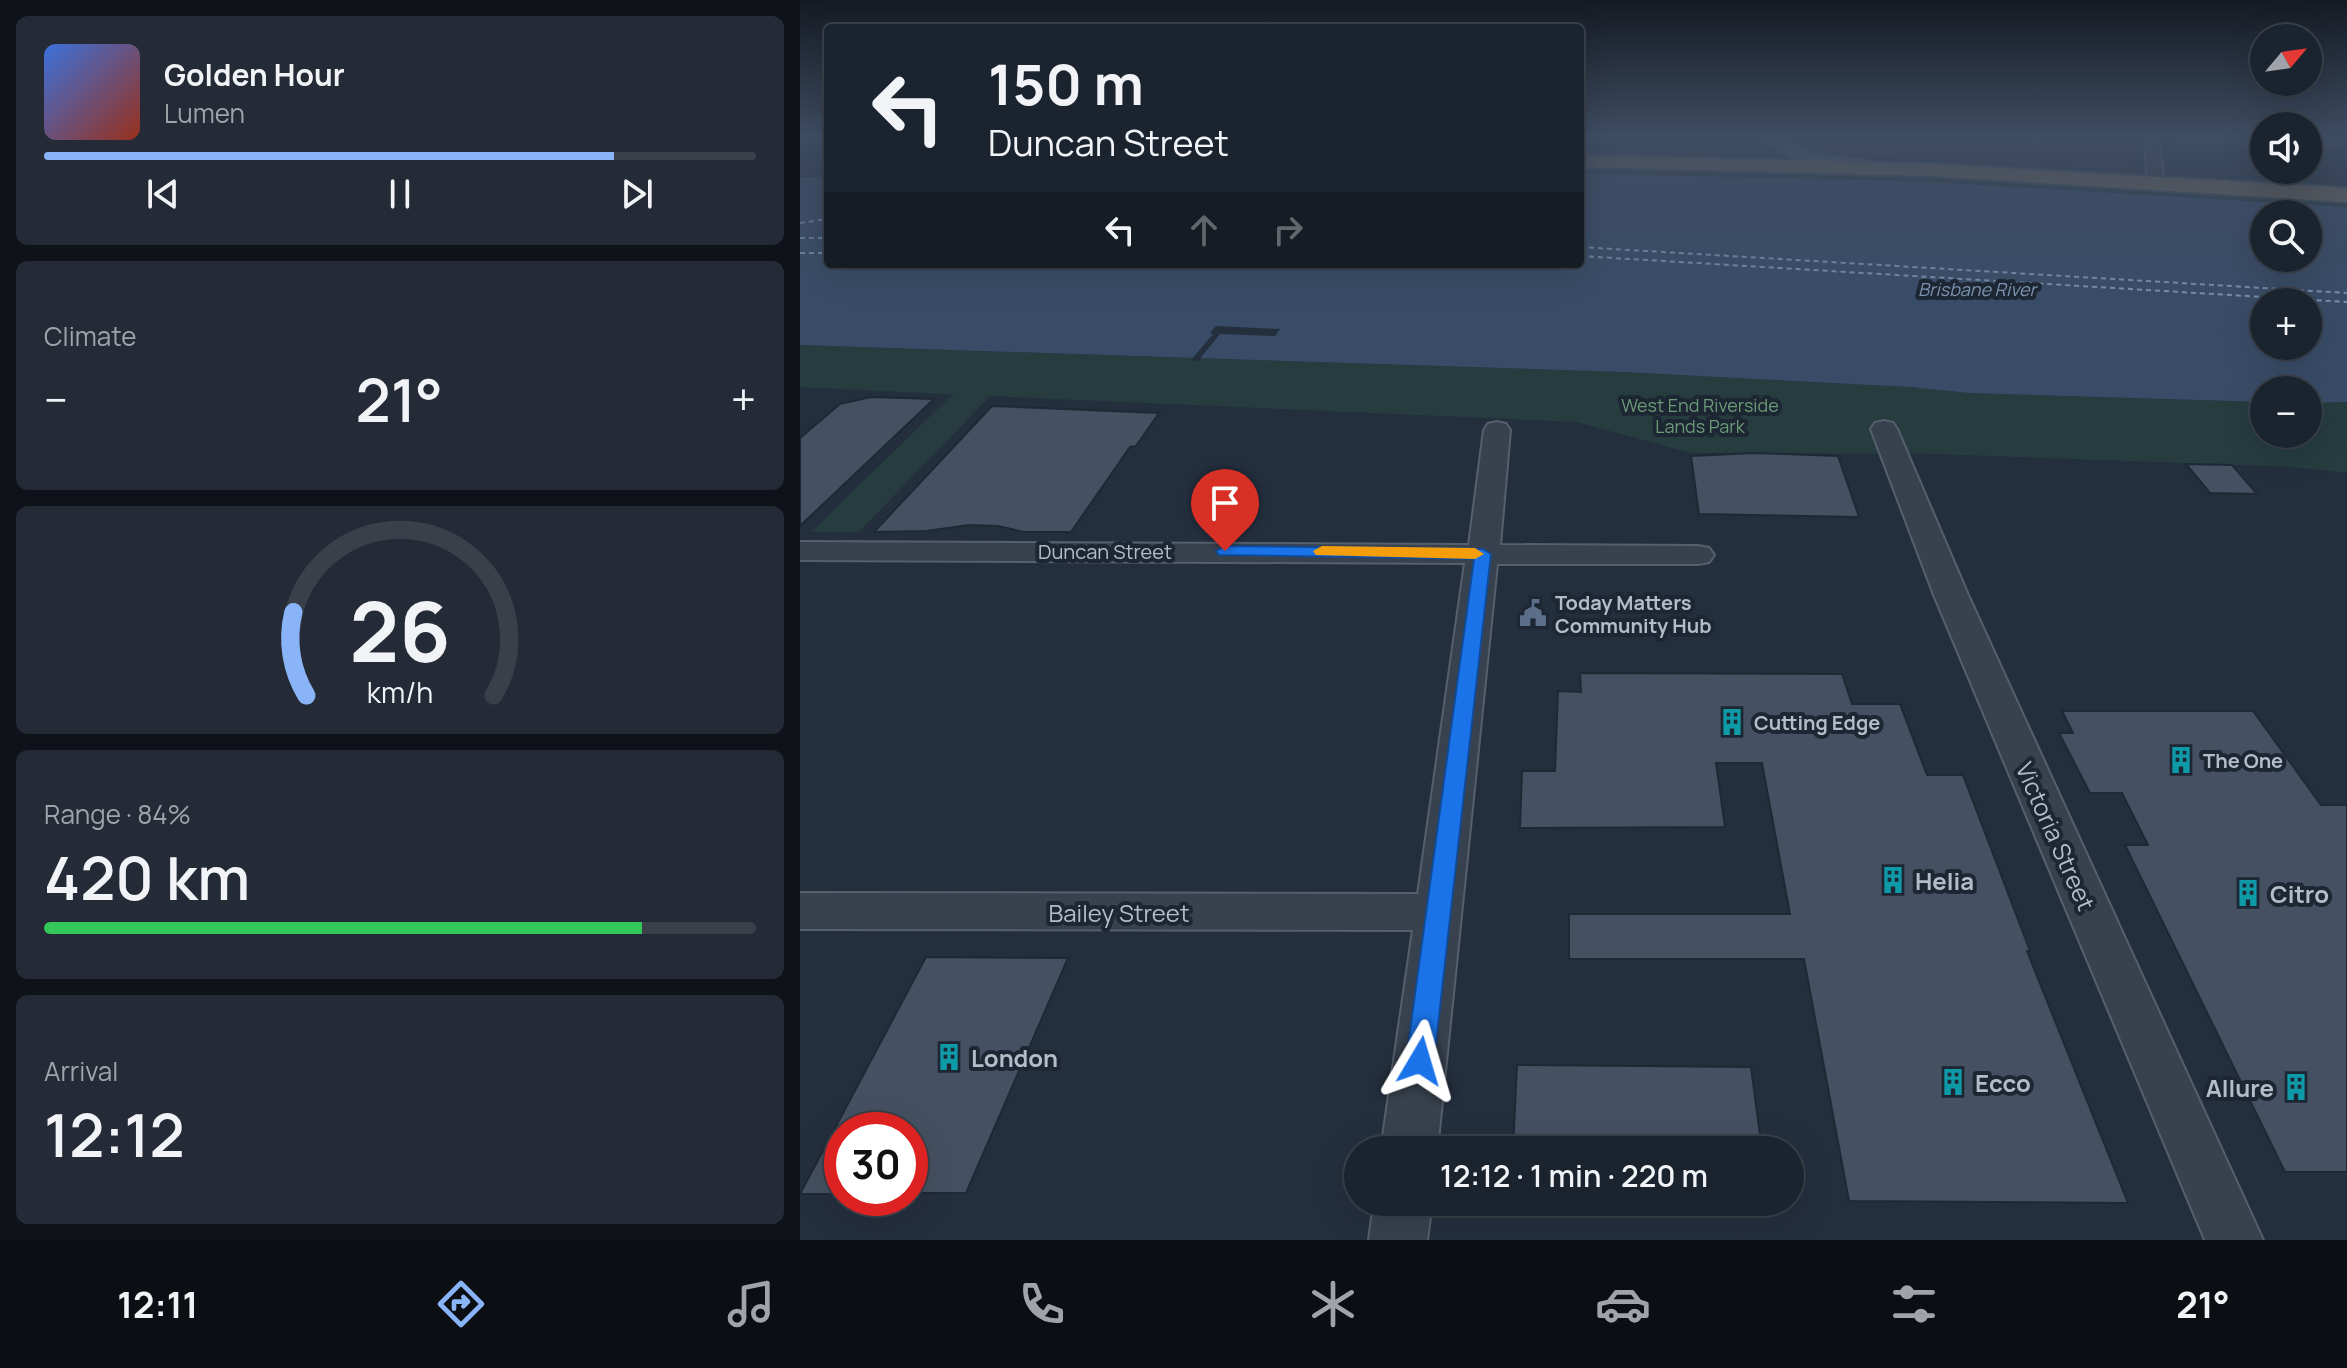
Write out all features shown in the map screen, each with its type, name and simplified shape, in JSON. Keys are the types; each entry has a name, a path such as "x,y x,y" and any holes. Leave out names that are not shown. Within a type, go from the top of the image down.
{"highway":[{"path":"2320,193 2347,195"}],"street":[{"name":"Victoria Street","path":"1884,429 1951,595 2234,1240"},
{"path":"1411,1136 1488,526 1497,430"},
{"name":"Duncan Street","path":"807,559 1698,555"},
{"name":"Bailey Street","path":"800,911 1438,912"},
{"path":"1398,1240 1401,1216"}],"green space":[{"path":"2112,193 2257,193 2347,198 2347,207 2322,205 2322,200 2250,201"},
{"name":"West End Riverside Lands Park","path":"800,345 1623,372 1969,393 2250,402 2250,448 2322,448 2322,403 2347,402 2347,473 2293,467 1935,454 1691,453 1576,422 990,396 859,532 811,532 952,395 964,395 800,387"}],"water":[{"name":"Brisbane River","path":"800,193 824,193 824,268 1584,268 1584,193 2112,193 2250,201 2250,272 2322,272 2322,205 2347,207 2347,402 2322,403 2322,376 2250,376 2250,402 1969,393 1623,372 800,345"}],"pier":[{"path":"1216,326 1280,329 1275,336 1220,334 1198,361 1190,361"}],"building":[{"path":"871,397 934,399 800,526 800,438 840,404"},
{"path":"992,406 1159,413 1136,446 1130,447 1071,532 1024,532 998,526 969,525 926,531 874,532"},
{"path":"1755,453 1838,456 1859,517 1699,514 1691,456"},
{"path":"2186,464 2232,465 2257,494 2210,493"},
{"path":"1580,673 1842,674 1852,704 1900,704 1927,775 1963,775 2030,951 2027,951 2128,1203 1849,1201 1804,959 1569,959 1569,914 1790,914 1762,763 1716,763 1725,827 1520,828 1522,771 1555,771 1558,691 1581,692"},
{"path":"2062,711 2253,711 2321,805 2347,805 2347,1172 2285,1172 2125,845 2148,845 2122,793 2090,793 2059,733 2073,733"},
{"name":"London","path":"926,957 1068,958 966,1193 928,1193 928,1112 844,1112"},
{"path":"1517,1065 1751,1067 1760,1136 1514,1136"},
{"name":"London","path":"824,1149 824,1194 800,1194"}],"ferry route":[{"path":"800,223 824,220"},
{"path":"800,238 824,238"},
{"path":"1584,247 2347,293"},
{"path":"800,253 824,253"},
{"path":"1584,256 2347,302"}],"slow traffic":[{"path":"1322,551 1475,554"}],"place":[{"name":"Today Matters Community Hub","path":"1533,613"},
{"name":"Cutting Edge","path":"1732,722"},
{"name":"The One","path":"2181,760"},
{"name":"Helia","path":"1893,880"},
{"name":"Citro","path":"2248,893"},
{"name":"London","path":"949,1057"},
{"name":"Ecco","path":"1953,1082"},
{"name":"Allure","path":"2296,1087"}],"route":[{"path":"1225,551 1483,554 1420,1061"}]}
